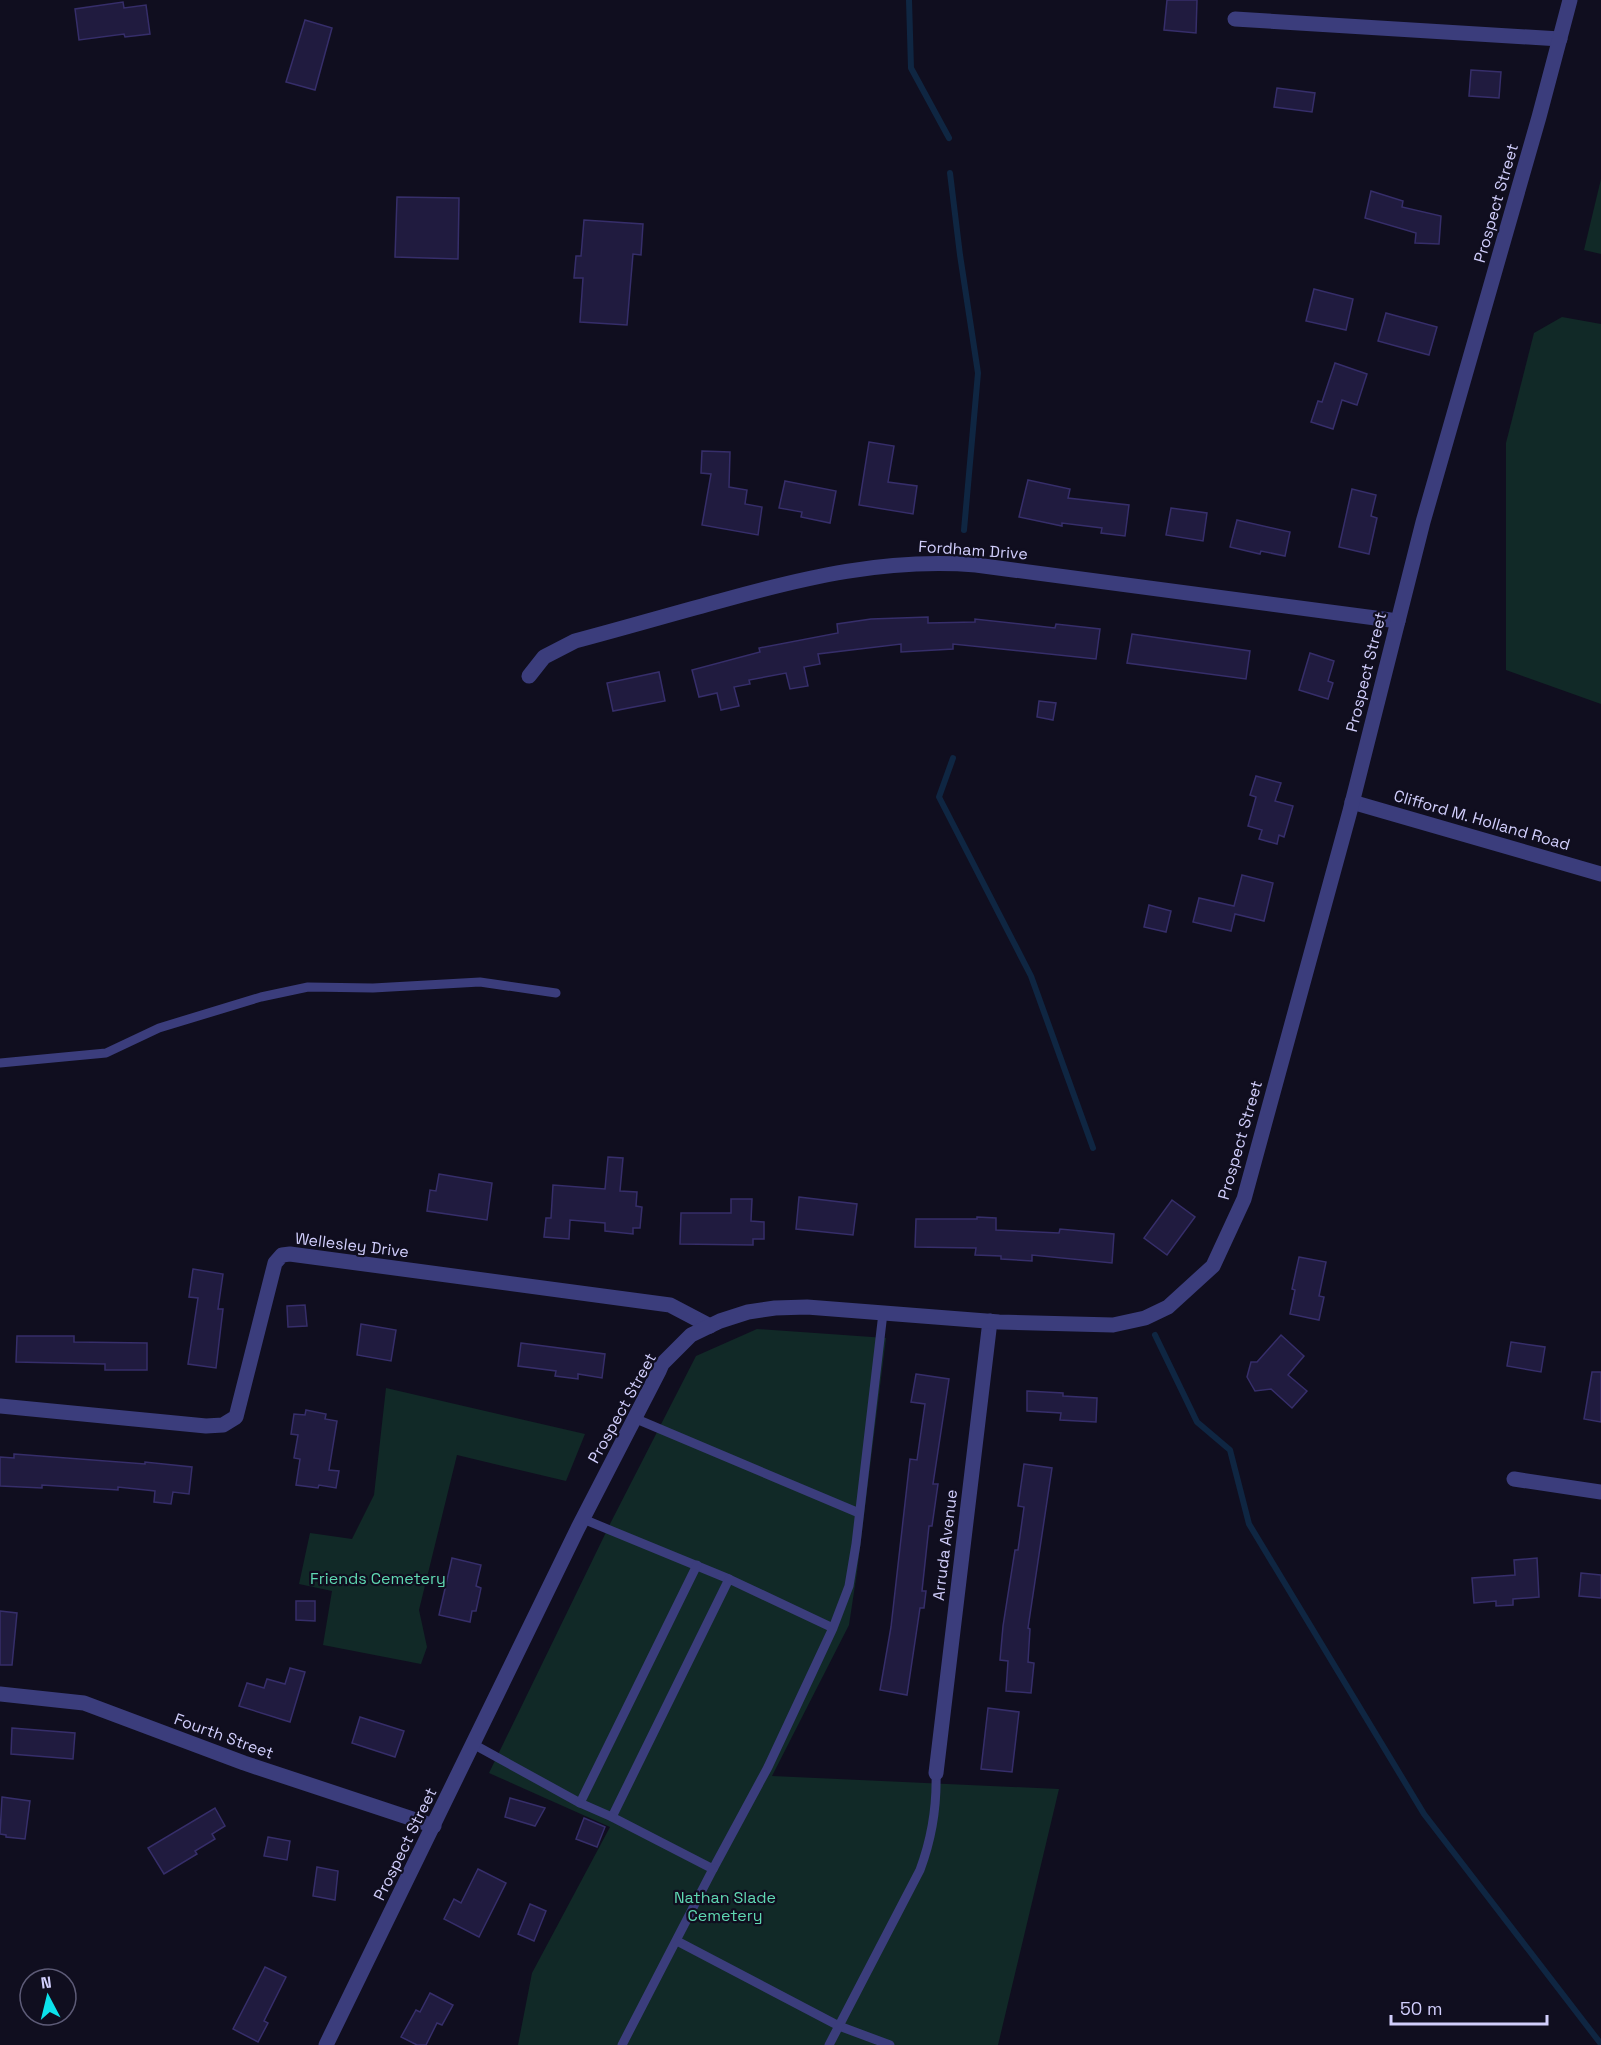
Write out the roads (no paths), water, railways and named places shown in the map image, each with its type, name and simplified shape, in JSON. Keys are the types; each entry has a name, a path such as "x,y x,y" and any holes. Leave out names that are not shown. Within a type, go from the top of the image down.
{"street":[{"name":"Prospect Street","path":"326,2045 583,1519 662,1364 692,1335 748,1312 807,1307 990,1321 1113,1325 1145,1318 1168,1307 1213,1266 1244,1199 1352,802 1423,522 1570,0"},
{"path":"1234,19 1560,39"},
{"name":"Fordham Drive","path":"529,676 544,657 575,641 790,582 856,569 900,564 976,565 1398,621"},
{"name":"Clifford M. Holland Road","path":"1352,802 1601,874"},
{"name":"Wellesley Drive","path":"0,1406 206,1426 223,1425 236,1417 275,1263 282,1255 290,1254 670,1305 710,1326"},
{"name":"Arruda Avenue","path":"936,1773 990,1321"},
{"path":"1514,1479 1601,1492"},
{"name":"Fourth Street","path":"0,1694 84,1703 244,1762 434,1826"}],"lane":[{"path":"0,1063 106,1053 159,1028 261,997 308,987 373,988 480,982 556,993"},
{"path":"622,2045 768,1767 833,1628 849,1586 883,1313"},
{"path":"634,1419 859,1513"},
{"path":"583,1519 698,1565 833,1628"},
{"path":"580,1803 698,1565"},
{"path":"612,1817 729,1579"},
{"path":"473,1744 580,1803 713,1869"},
{"path":"829,2045 920,1869 930,1845 936,1804 936,1773"},
{"path":"677,1941 839,2026 890,2045"}],"waterway":[{"path":"909,0 911,68 949,138"},
{"path":"950,173 978,373 964,530"},
{"path":"953,758 939,797 1031,976 1093,1148"},
{"path":"1155,1335 1197,1422 1230,1450 1249,1524 1424,1814 1601,2044"}],"park label":[{"name":"Friends Cemetery","path":"378,1578"},
{"name":"Nathan Slade Cemetery","path":"725,1906"}]}
